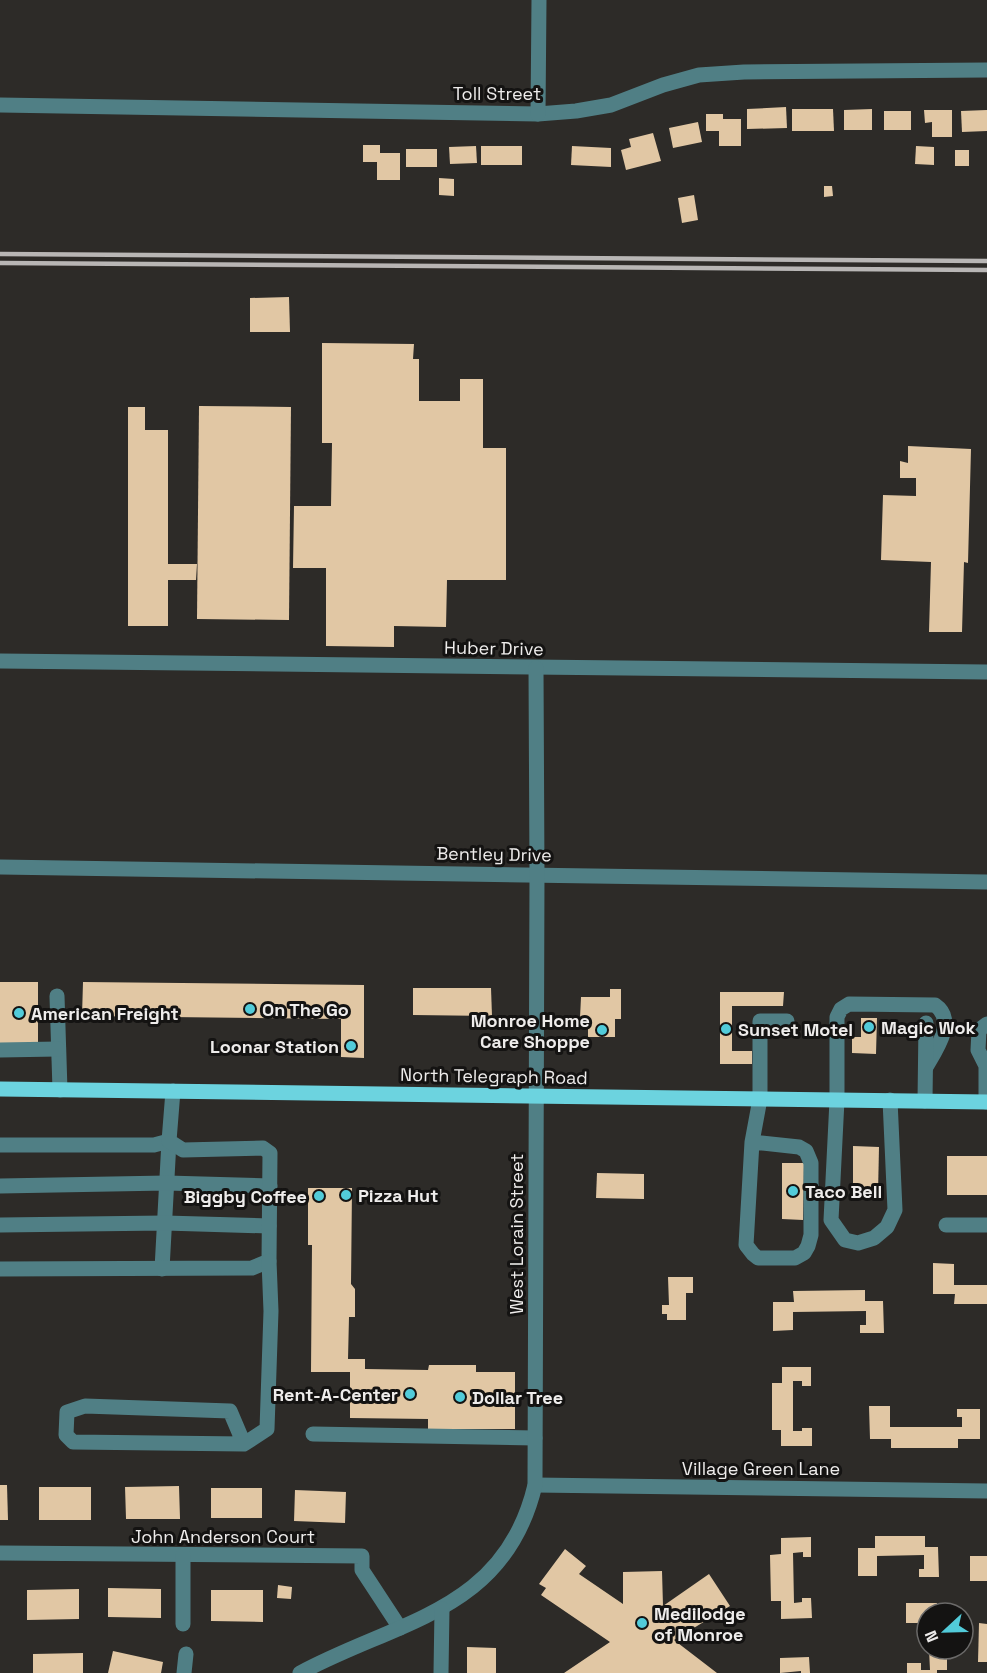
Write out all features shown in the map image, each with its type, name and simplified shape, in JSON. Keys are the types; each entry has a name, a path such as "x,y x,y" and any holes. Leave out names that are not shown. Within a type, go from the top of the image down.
{"main road":[{"name":"North Telegraph Road","path":"0,1089 986,1102"}],"street":[{"path":"538,114 539,0"},
{"name":"Toll Street","path":"0,105 538,114 611,105 663,85 699,75 744,72 987,70"},
{"name":"Huber Drive","path":"0,661 987,672"},
{"name":"West Lorain Street","path":"300,1673 442,1609 467,1593 498,1562 522,1525 535,1485 536,668"},
{"name":"Bentley Drive","path":"0,867 987,882"},
{"path":"57,996 60,1090"},
{"path":"890,1100 895,1210 887,1227 874,1238 858,1243 845,1240 831,1220 837,1100 837,1017 841,1009 849,1004 935,1005 942,1010 946,1022 940,1043 926,1067"},
{"path":"752,1142 799,1147 806,1151 811,1163 811,1235 804,1253 795,1258 758,1258 746,1245 752,1142 760,1099 760,1021 788,1021"},
{"path":"926,1023 926,1101"},
{"path":"986,1102 986,1066 978,1050 979,1030 987,1024"},
{"path":"0,1050 58,1050"},
{"path":"162,1269 172,1091"},
{"path":"0,1145 154,1145 169,1141 183,1150 263,1148 270,1153 271,1311 267,1429 244,1444 73,1442 66,1436 68,1412 85,1406 230,1411 244,1444"},
{"path":"0,1186 167,1183 270,1186"},
{"path":"0,1225 165,1223 269,1226"},
{"path":"946,1226 987,1226"},
{"path":"0,1269 252,1268 269,1262"},
{"path":"313,1434 535,1438"},
{"name":"Village Green Lane","path":"535,1485 987,1491"},
{"name":"John Anderson Court","path":"0,1553 362,1556 362,1570 400,1628"},
{"path":"183,1555 183,1624"},
{"path":"441,1673 442,1609"},
{"path":"184,1673 186,1654"}],"building":[{"path":"786,107 787,128 747,129 747,109"},
{"path":"792,109 833,109 834,131 792,131"},
{"path":"872,109 872,130 844,130 844,110"},
{"path":"924,110 952,110 952,137 932,137 932,122 925,123"},
{"path":"987,110 987,131 962,132 961,111"},
{"path":"884,111 911,111 911,130 884,130"},
{"path":"706,114 723,114 723,119 741,119 741,146 719,146 719,131 706,131"},
{"path":"698,122 702,142 673,148 669,128"},
{"path":"653,133 661,161 626,170 621,150 631,147 629,139"},
{"path":"363,145 380,145 380,153 400,153 400,180 377,180 377,162 363,162"},
{"path":"476,146 477,163 450,164 449,147"},
{"path":"481,146 522,146 522,165 481,165"},
{"path":"572,146 611,148 611,167 571,165"},
{"path":"916,146 934,147 934,165 915,164"},
{"path":"406,149 437,149 437,167 406,167"},
{"path":"955,150 969,150 969,166 955,166"},
{"path":"439,178 454,179 454,196 439,195"},
{"path":"824,186 832,186 833,196 824,197"},
{"path":"694,195 698,220 682,223 678,198"},
{"path":"289,297 290,332 250,332 250,298"},
{"path":"322,343 414,344 413,359 419,359 419,401 460,401 460,379 483,379 483,448 506,448 506,580 447,580 446,627 394,626 394,647 326,646 326,568 293,568 294,506 331,506 332,443 322,443"},
{"path":"199,406 291,407 289,620 197,619"},
{"path":"128,407 145,407 145,430 168,430 168,564 197,564 196,580 168,580 168,626 128,626"},
{"path":"908,446 971,449 968,563 964,562 962,632 929,632 931,562 881,560 883,495 916,496 916,478 900,478 900,461 908,463"},
{"name":"American Freight","path":"0,982 38,982 38,1044 0,1043"},
{"path":"83,982 364,985 364,1058 341,1057 341,1019 82,1016"},
{"path":"413,988 491,988 492,1016 413,1015"},
{"path":"610,989 621,989 621,1019 615,1019 615,1037 588,1037 588,1018 580,1018 581,997 610,997"},
{"name":"Sunset Motel","path":"720,992 784,992 783,1006 732,1006 732,1051 752,1051 752,1064 720,1064"},
{"name":"Magic Wok","path":"861,1018 877,1018 876,1054 852,1053 852,1037 861,1037"},
{"path":"853,1146 879,1147 878,1194 853,1194"},
{"path":"947,1156 987,1156 987,1195 947,1195"},
{"name":"Taco Bell","path":"782,1163 804,1163 803,1220 782,1219"},
{"path":"597,1173 644,1174 644,1199 596,1198"},
{"path":"308,1188 352,1188 351,1284 355,1289 355,1317 349,1317 348,1359 365,1359 365,1369 428,1370 429,1365 476,1365 476,1372 515,1372 515,1429 428,1429 428,1419 350,1418 350,1372 311,1372 312,1245 308,1245"},
{"path":"933,1263 954,1264 954,1285 987,1285 987,1304 954,1304 955,1294 933,1294"},
{"path":"668,1277 693,1277 693,1293 686,1293 686,1320 667,1320 667,1314 662,1314 662,1305 669,1305"},
{"path":"865,1290 865,1301 883,1301 884,1333 860,1333 860,1325 866,1325 866,1311 793,1312 793,1330 773,1331 773,1302 794,1302 793,1291"},
{"path":"782,1367 811,1367 811,1386 802,1386 802,1381 793,1381 793,1431 812,1428 812,1446 781,1446 781,1430 772,1430 772,1383 782,1383"},
{"path":"869,1406 890,1406 890,1427 962,1427 962,1417 957,1417 957,1409 980,1409 980,1439 958,1439 958,1448 891,1448 891,1439 870,1439"},
{"path":"0,1485 7,1485 8,1520 0,1520"},
{"path":"179,1486 180,1519 126,1519 125,1487"},
{"path":"39,1487 91,1487 91,1520 39,1520"},
{"path":"211,1488 262,1488 262,1518 211,1518"},
{"path":"295,1490 346,1492 345,1523 294,1521"},
{"path":"875,1536 925,1536 925,1547 938,1547 939,1577 919,1577 919,1569 924,1569 924,1555 877,1556 877,1576 858,1576 858,1548 875,1548"},
{"path":"811,1537 811,1557 803,1557 803,1552 793,1553 794,1603 802,1602 802,1598 811,1598 812,1618 781,1619 781,1601 771,1601 770,1555 781,1554 781,1538"},
{"name":"Medilodge of Monroe","path":"565,1549 586,1566 579,1574 623,1604 623,1572 662,1571 663,1606 709,1574 730,1606 674,1640 717,1673 564,1673 610,1642 541,1595 546,1588 539,1584"},
{"path":"970,1556 987,1556 987,1581 970,1581"},
{"path":"278,1585 292,1587 291,1599 277,1598"},
{"path":"108,1588 161,1589 161,1618 108,1617"},
{"path":"79,1589 79,1619 27,1620 27,1590"},
{"path":"211,1590 263,1590 263,1622 211,1621"},
{"path":"906,1603 915,1603 915,1623 906,1623"},
{"path":"979,1623 987,1624 987,1662 978,1662"},
{"path":"467,1647 496,1648 496,1673 467,1673"},
{"path":"113,1651 163,1662 161,1673 108,1673"},
{"path":"83,1653 83,1673 33,1673 33,1654"},
{"path":"809,1657 810,1673 801,1673 801,1671 780,1673 780,1658"},
{"path":"930,1661 947,1661 947,1670 937,1670 937,1673 907,1673 907,1663 921,1663 921,1670 930,1670"}],"railway":[{"path":"0,254 987,261"},
{"path":"0,263 987,270"}],"place":[{"name":"On The Go","path":"250,1009"},
{"name":"American Freight","path":"19,1013"},
{"name":"Magic Wok","path":"869,1027"},
{"name":"Sunset Motel","path":"726,1029"},
{"name":"Monroe Home Care Shoppe","path":"602,1030"},
{"name":"Loonar Station","path":"351,1046"},
{"name":"Taco Bell","path":"793,1191"},
{"name":"Pizza Hut","path":"346,1195"},
{"name":"Biggby Coffee","path":"319,1196"},
{"name":"Rent-A-Center","path":"410,1394"},
{"name":"Dollar Tree","path":"460,1397"},
{"name":"Medilodge of Monroe","path":"642,1623"}]}
